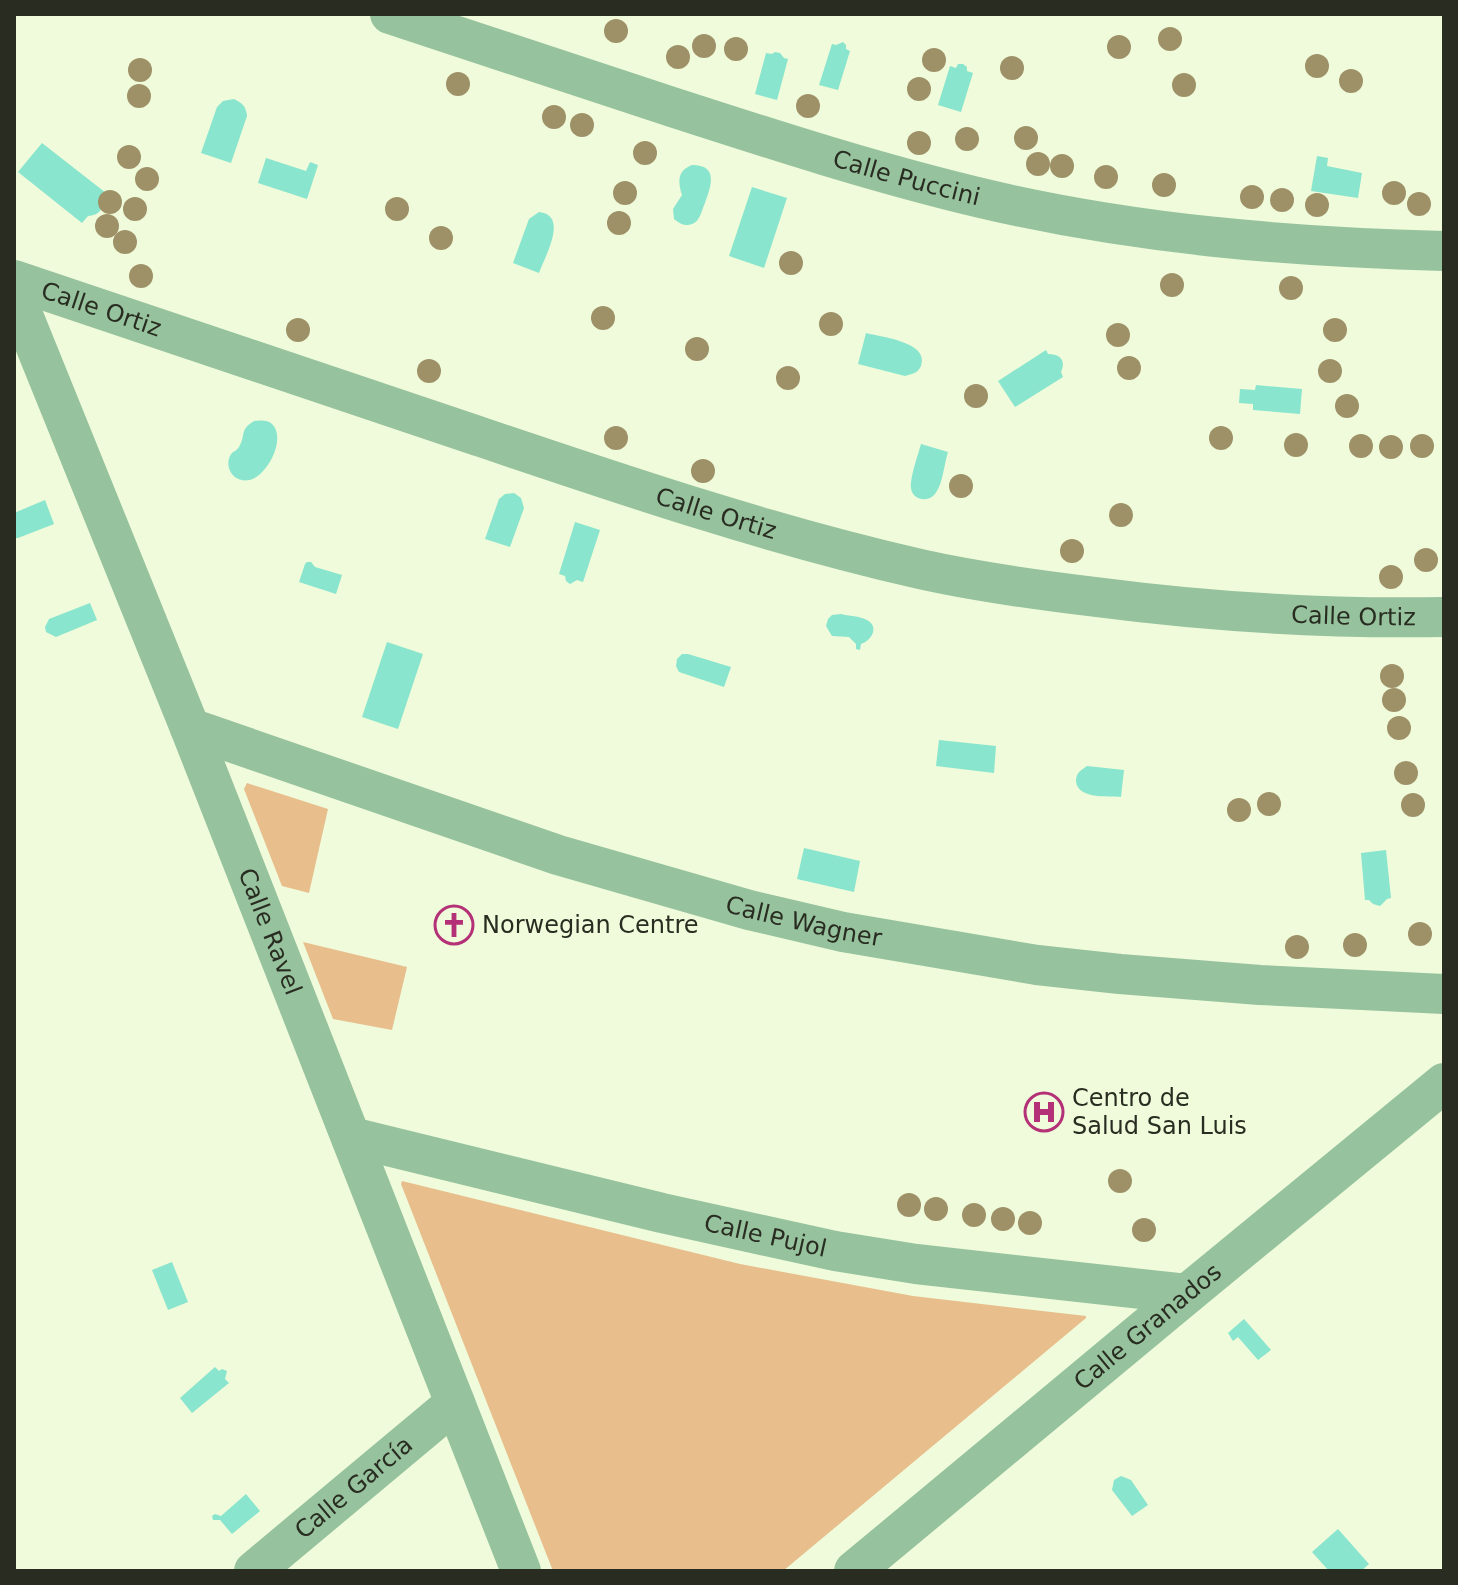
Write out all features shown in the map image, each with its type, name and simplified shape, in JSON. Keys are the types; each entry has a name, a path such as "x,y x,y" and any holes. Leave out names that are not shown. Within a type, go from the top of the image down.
{"street":[{"name":"Calle Puccini","path":"390,14 770,139 982,198 1100,222 1211,235 1347,248 1444,251"},
{"name":"Calle Ortiz","path":"14,280 638,490 779,534 922,569 1026,589 1173,607 1300,615 1444,617"},
{"name":"Calle Ravel","path":"14,293 190,728 521,1571"},
{"name":"Calle Wagner","path":"190,728 558,855 749,910 843,932 1037,965 1120,974 1444,994"},
{"name":"Calle Granados","path":"865,1567 1187,1294 1444,1083"},
{"name":"Calle Pujol","path":"351,1137 662,1213 835,1251 930,1266 1187,1294"},
{"name":"Calle García","path":"254,1571 455,1403"}],"shaded area":[{"path":"247,783 328,809 309,893 282,886 244,789"},
{"path":"303,942 407,967 392,1030 333,1019"},
{"path":"402,1181 740,1264 913,1296 1086,1318 783,1571 553,1571"}],"water":[{"path":"843,42 850,51 838,90 819,85 832,44"},
{"path":"775,52 788,59 777,100 755,94 766,53"},
{"path":"958,64 963,64 967,71 973,73 961,112 938,105 950,66 956,68"},
{"path":"234,99 243,105 247,116 231,163 201,153 217,107 223,101"},
{"path":"42,143 106,193 101,199 102,206 98,213 88,216 82,223 18,172"},
{"path":"1317,156 1328,158 1327,166 1362,173 1358,198 1311,191"},
{"path":"266,158 306,171 310,162 318,165 307,199 258,183"},
{"path":"692,165 701,166 710,173 711,184 699,218 687,225 674,219 673,209 682,195 681,173"},
{"path":"752,187 787,198 764,268 729,256"},
{"path":"539,212 548,215 554,228 539,273 513,263 529,219"},
{"path":"866,333 912,346 922,358 920,368 905,376 858,364"},
{"path":"1046,350 1048,354 1061,359 1063,377 1015,407 998,381"},
{"path":"1256,385 1302,389 1300,414 1253,410 1253,404 1239,403 1240,389 1255,390"},
{"path":"254,421 272,424 276,430 276,447 262,472 249,480 239,479 232,474 229,461 241,443 246,427"},
{"path":"921,444 948,452 938,490 925,499 917,498 911,488"},
{"path":"514,493 521,498 524,508 510,547 485,539 499,499 505,494"},
{"path":"45,500 54,524 14,538 14,513"},
{"path":"575,522 600,530 583,582 577,580 570,584 565,576 559,574"},
{"path":"307,562 342,575 336,594 299,582"},
{"path":"90,603 97,620 56,637 46,632 49,619"},
{"path":"832,615 864,619 873,626 873,634 861,644 860,650 856,649 856,644 849,637 832,636 826,626"},
{"path":"387,642 423,654 398,729 362,717"},
{"path":"682,654 731,667 724,687 679,672 677,659"},
{"path":"939,740 996,746 994,773 936,766"},
{"path":"1087,766 1124,770 1121,797 1082,791 1076,778"},
{"path":"804,848 860,861 854,892 797,879"},
{"path":"1386,850 1391,898 1380,906 1365,900 1361,853"},
{"path":"172,1262 188,1302 168,1310 152,1270"},
{"path":"1244,1319 1271,1350 1258,1360 1238,1337 1233,1341 1228,1333"},
{"path":"215,1367 219,1371 227,1371 225,1379 229,1383 192,1413 180,1398"},
{"path":"1121,1476 1131,1480 1148,1505 1132,1516 1112,1490 1114,1480"},
{"path":"246,1494 260,1511 232,1534 212,1516 221,1516"},
{"path":"1338,1529 1369,1564 1361,1571 1329,1571 1312,1552"}],"place":[{"name":"Norwegian Centre","path":"454,925"},
{"name":"Centro de Salud San Luis","path":"1044,1112"}]}
